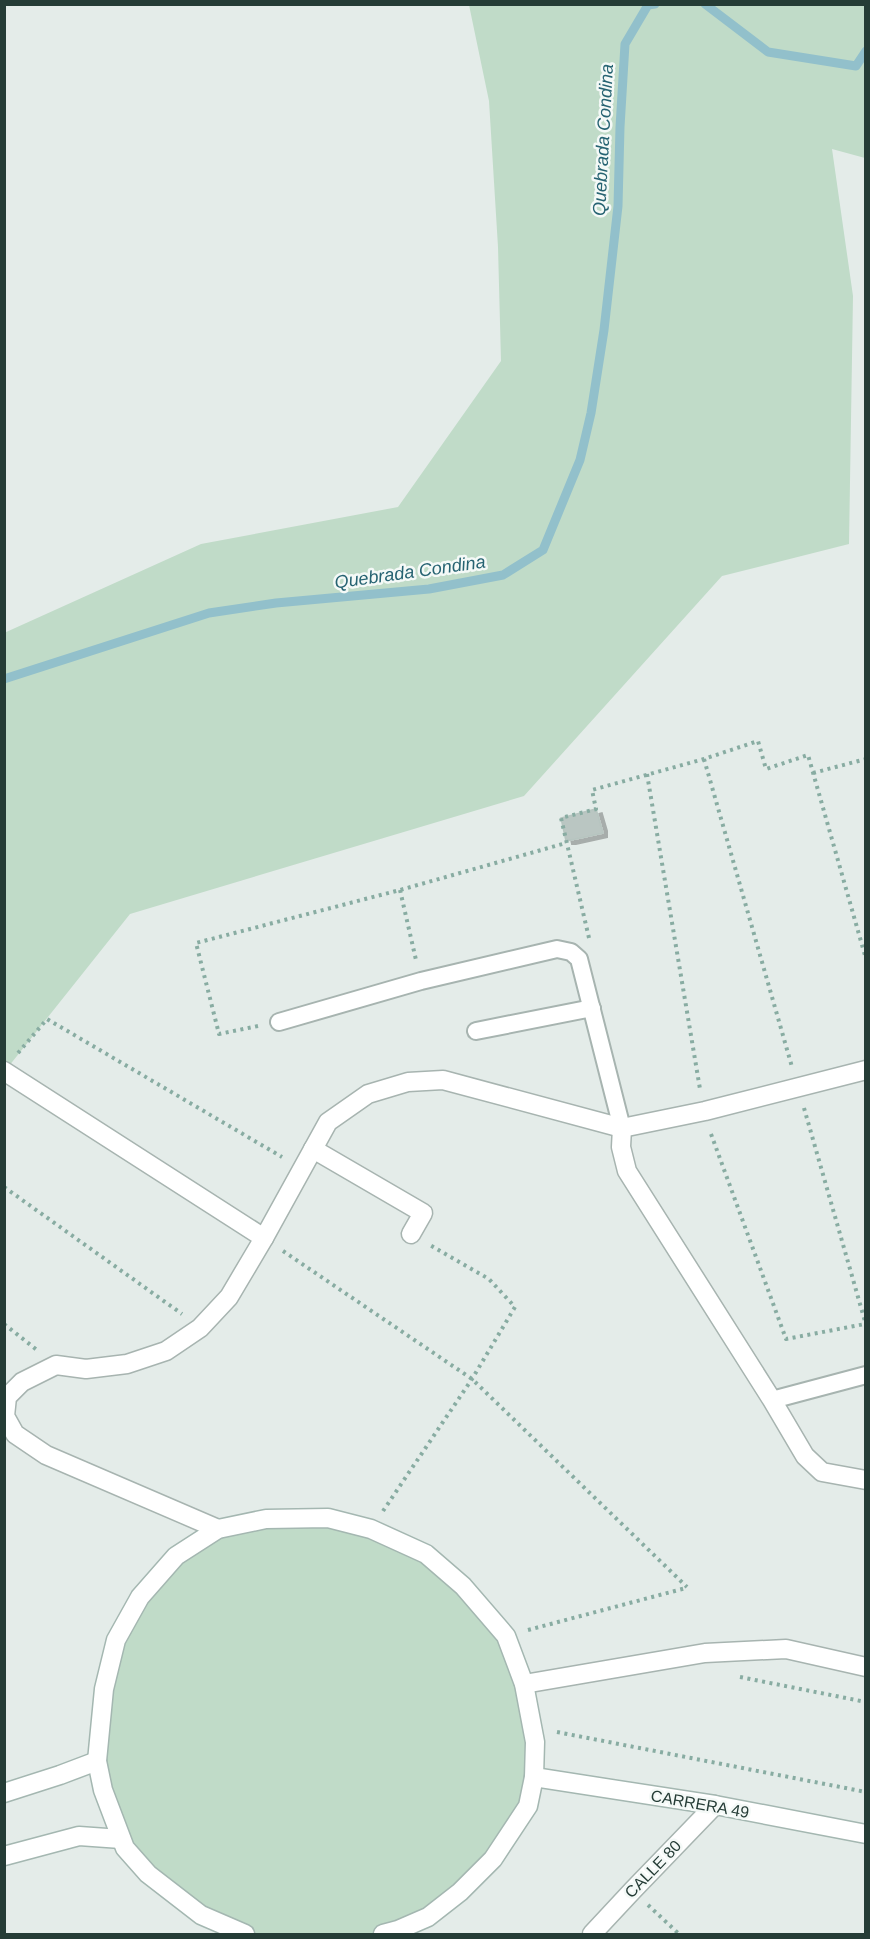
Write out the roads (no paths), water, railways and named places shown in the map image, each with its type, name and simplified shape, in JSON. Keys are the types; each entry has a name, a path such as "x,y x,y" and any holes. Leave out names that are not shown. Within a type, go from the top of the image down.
{"street":[{"path":"218,1529 46,1455 15,1434 4,1416 7,1397 22,1382 56,1365 86,1369 127,1364 166,1351 200,1328 229,1296 328,1122 368,1094 408,1082 443,1080 622,1128 705,1111 866,1070"},
{"path":"5,1071 264,1238"},
{"path":"622,1128 621,1147 627,1171 772,1400 804,1456 822,1472 866,1480"},
{"path":"313,1149 423,1213 411,1234"},
{"path":"245,1935 201,1915 148,1874 125,1848 103,1790 97,1761 104,1689 116,1640 140,1597 176,1556 218,1529 266,1519 328,1518 371,1529 426,1554 463,1587 506,1636 524,1684 535,1742 534,1777 528,1806 492,1859 460,1892 428,1917 383,1935"},
{"path":"524,1684 717,1652 786,1649 866,1667"},
{"path":"4,1793 97,1761"},
{"name":"CARRERA 49","path":"534,1777 716,1805 866,1834"},
{"name":"CALLE 80","path":"592,1935 716,1805"},
{"path":"4,1856 79,1836 121,1839"}],"lane":[{"path":"279,1022 421,981 557,949 571,952 579,959 622,1128"},
{"path":"476,1031 592,1008"},
{"path":"772,1400 866,1375"}],"waterway":[{"name":"Quebrada Condina","path":"4,679 209,613 276,603 429,589 503,575 543,550 580,460 591,413 604,330 618,206 625,44 648,5 655,4"},
{"name":"Quebrada Condina","path":"705,4 768,52 856,66 866,51"}]}
